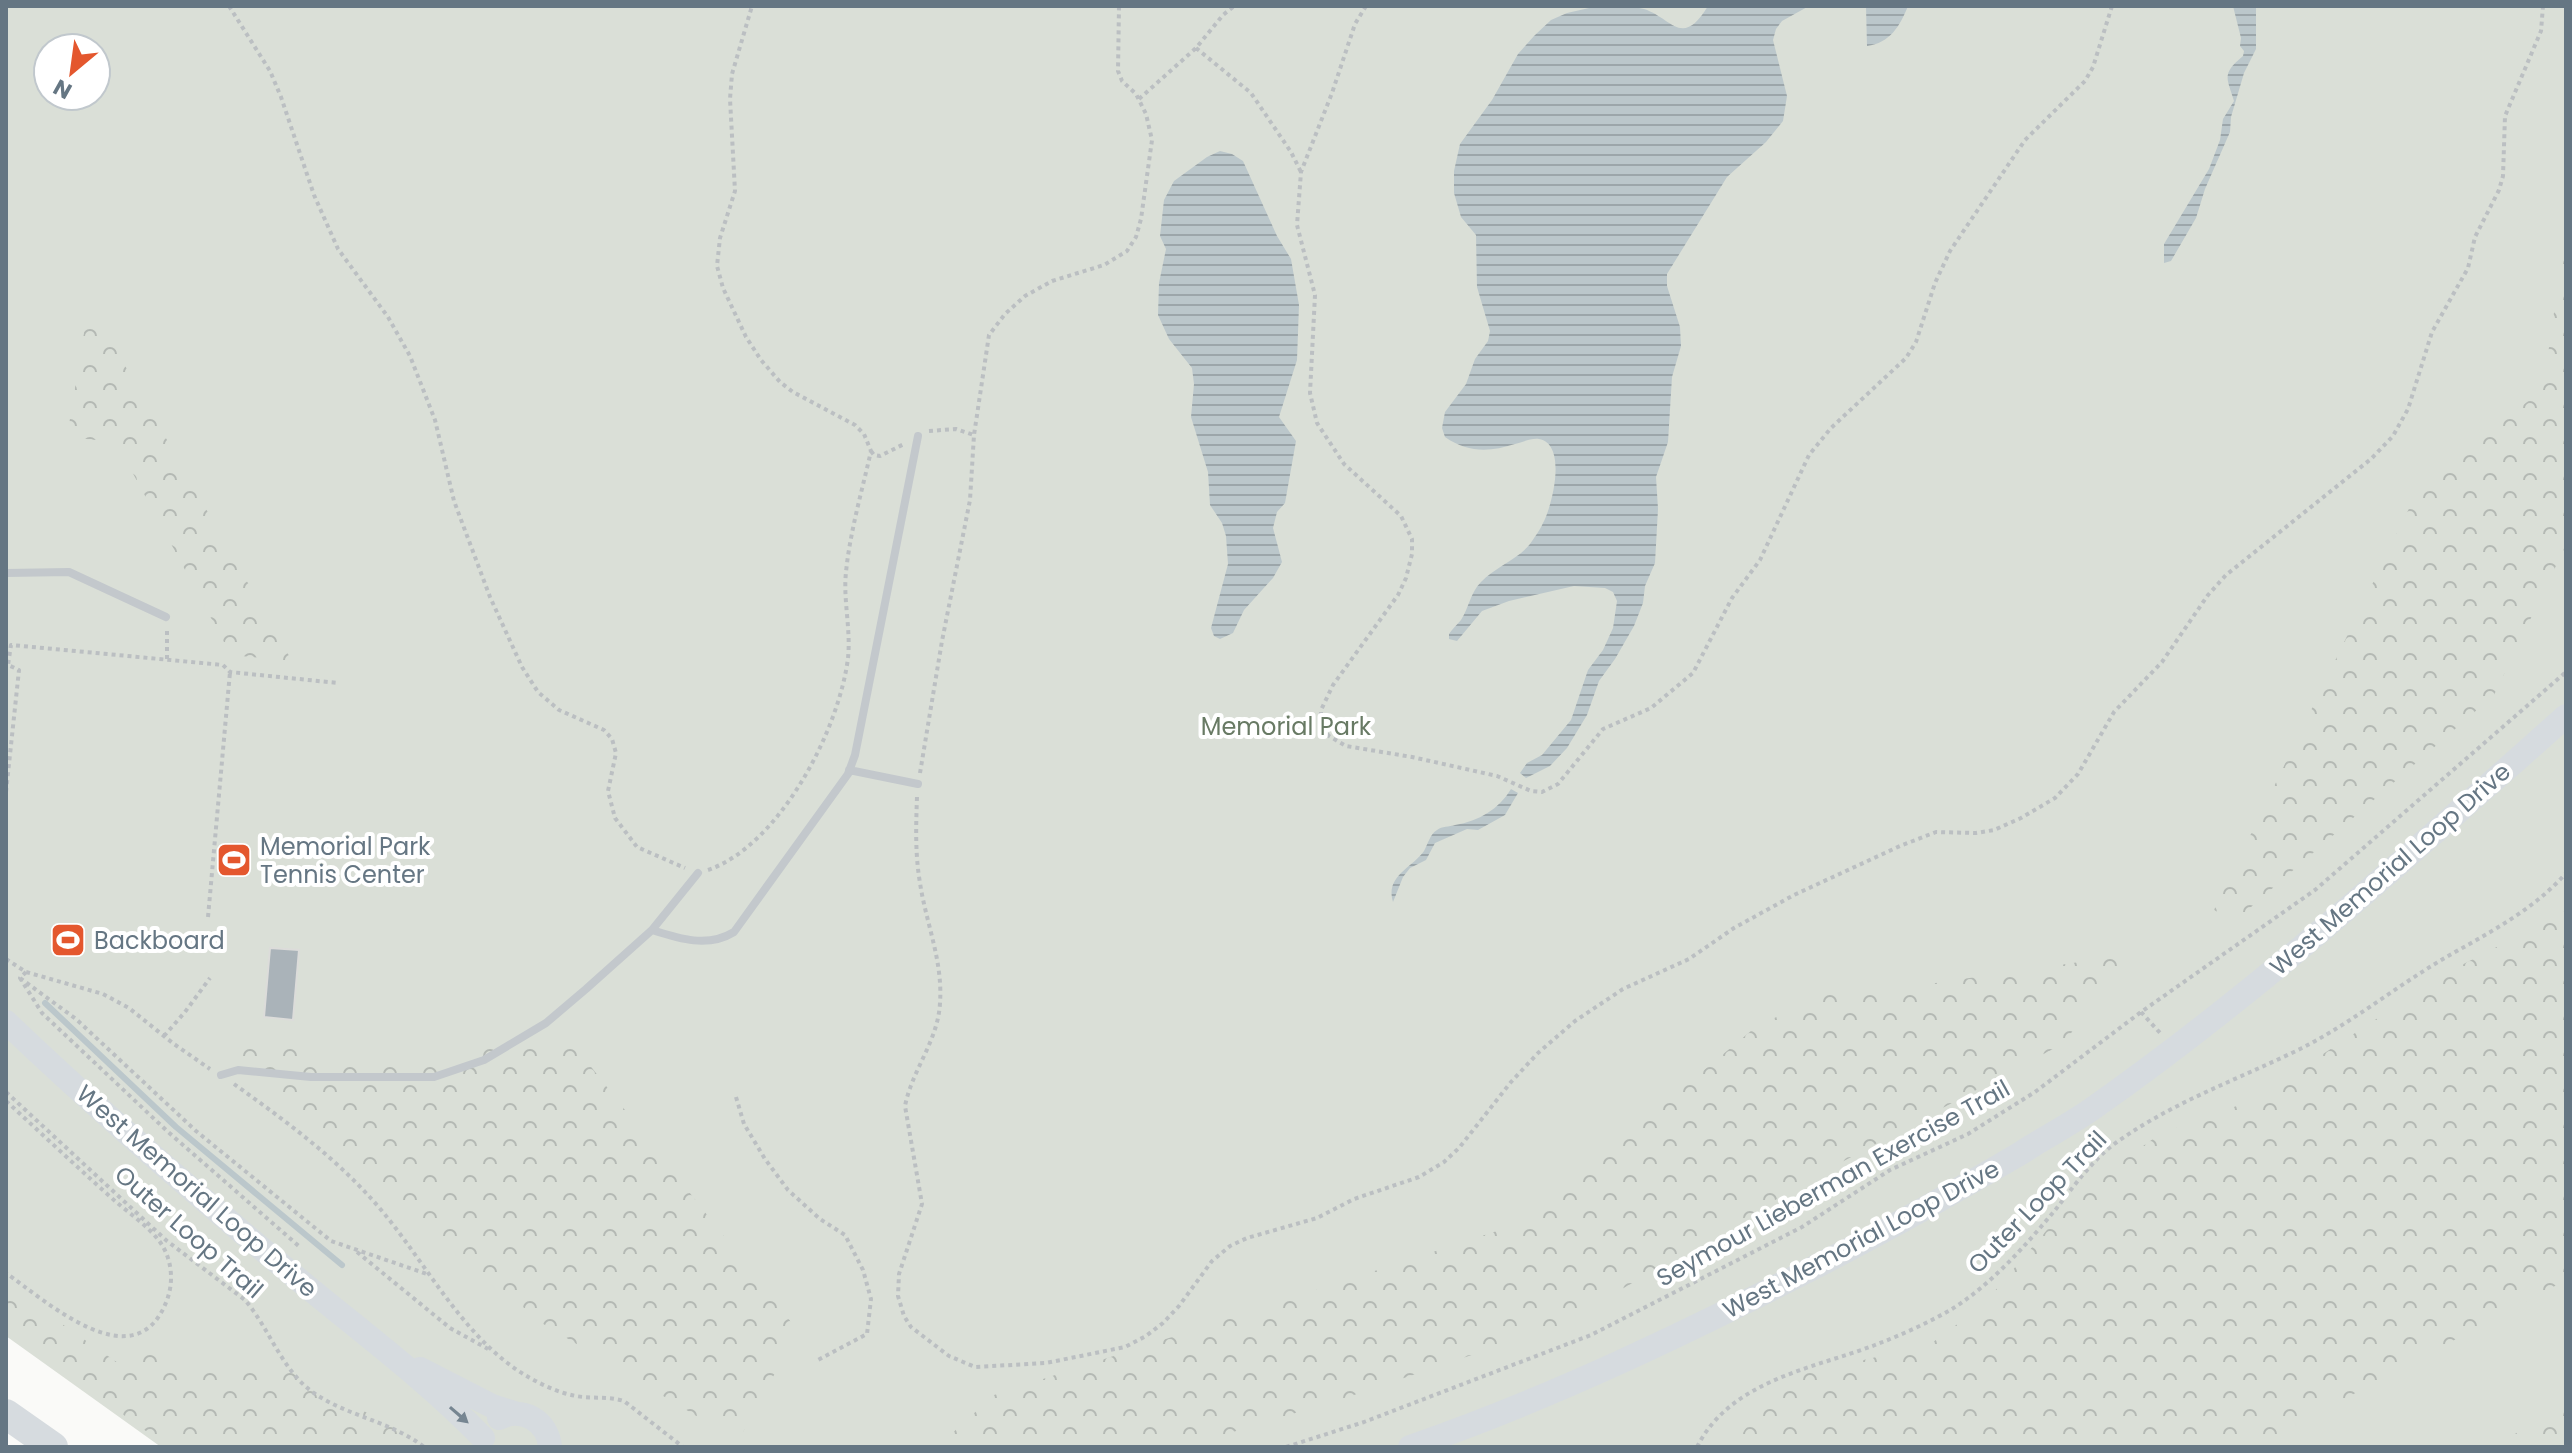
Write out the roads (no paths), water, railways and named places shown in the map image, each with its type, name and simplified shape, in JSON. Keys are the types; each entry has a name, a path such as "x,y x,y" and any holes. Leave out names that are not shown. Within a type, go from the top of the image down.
{"highway":[{"path":"6,1414 53,1447"}],"street":[{"name":"West Memorial Loop Drive","path":"1410,1447 1524,1404 1619,1363 1759,1296 1929,1208 2090,1111 2348,910 2566,716"},
{"name":"West Memorial Loop Drive","path":"6,1022 174,1176 393,1354 483,1443"},
{"name":"West Memorial Loop Drive","path":"393,1354 492,1406 533,1418 547,1431 551,1446"},
{"path":"483,1443 488,1428 496,1420 514,1413"}],"lane":[{"path":"652,930 683,940 720,941 734,932 849,770 855,755 918,436"},
{"path":"6,573 69,572 166,617"},
{"path":"849,770 918,784"},
{"path":"221,1075 238,1070 311,1077 434,1077 484,1060 546,1023 652,930 698,873"}],"waterway":[{"path":"45,1003 176,1127 342,1265"}],"place":[{"name":"Memorial Park Tennis Center","path":"234,860"},
{"name":"Backboard","path":"68,940"}],"park label":[{"name":"Memorial Park","path":"1286,726"}]}
